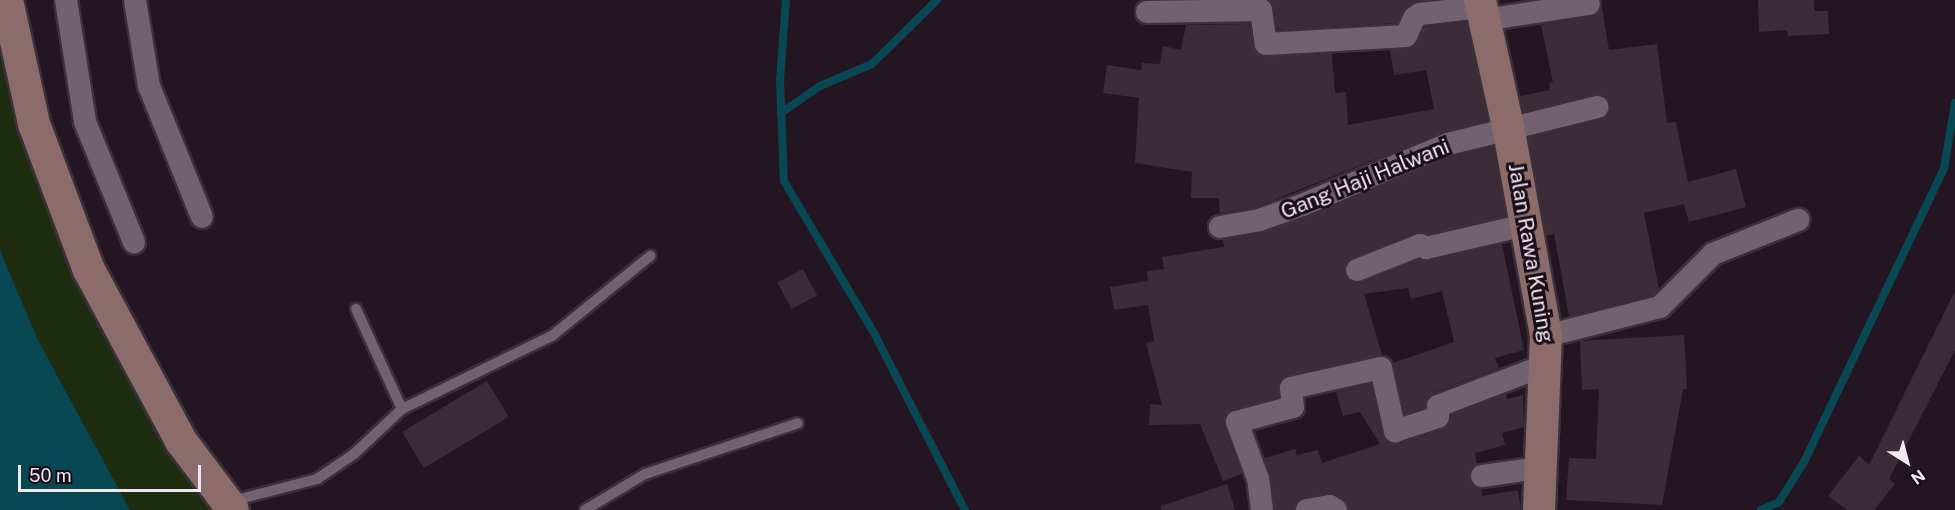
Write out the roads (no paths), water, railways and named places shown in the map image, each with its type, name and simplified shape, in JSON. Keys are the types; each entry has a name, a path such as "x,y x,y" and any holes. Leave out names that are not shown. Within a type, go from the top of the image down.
{"street":[{"path":"7,0 34,124 88,270 181,441 231,506"},
{"path":"66,0 85,122 134,242"},
{"path":"135,0 149,86 202,217"},
{"path":"1147,12 1261,10 1266,44 1408,36 1414,18 1420,14 1589,4"},
{"name":"Jalan Rawa Kuning","path":"1482,9 1508,126 1547,350 1539,468 1539,510"},
{"name":"Gang Haji Halwani","path":"1220,227 1273,216 1448,144 1508,126 1598,107"},
{"path":"1262,510 1258,479 1237,422 1293,407 1291,388 1380,368 1395,431 1438,417 1438,406 1547,350 1660,307 1713,254 1798,220"},
{"path":"1357,270 1420,245 1426,248 1526,225"},
{"path":"1482,476 1539,468"},
{"path":"1306,510 1330,506 1336,510"}],"lane":[{"path":"231,506 317,479 354,454 402,409 552,336 650,256"},
{"path":"356,309 402,409"},
{"path":"585,510 645,474 798,423"}],"water":[{"path":"0,250 38,340 130,510 0,510"}],"waterway":[{"path":"786,0 780,79 784,181 875,335 965,510"},
{"path":"781,113 820,86 872,64 937,0"},
{"path":"1761,510 1779,502 1804,462 1944,168 1955,103"}]}
